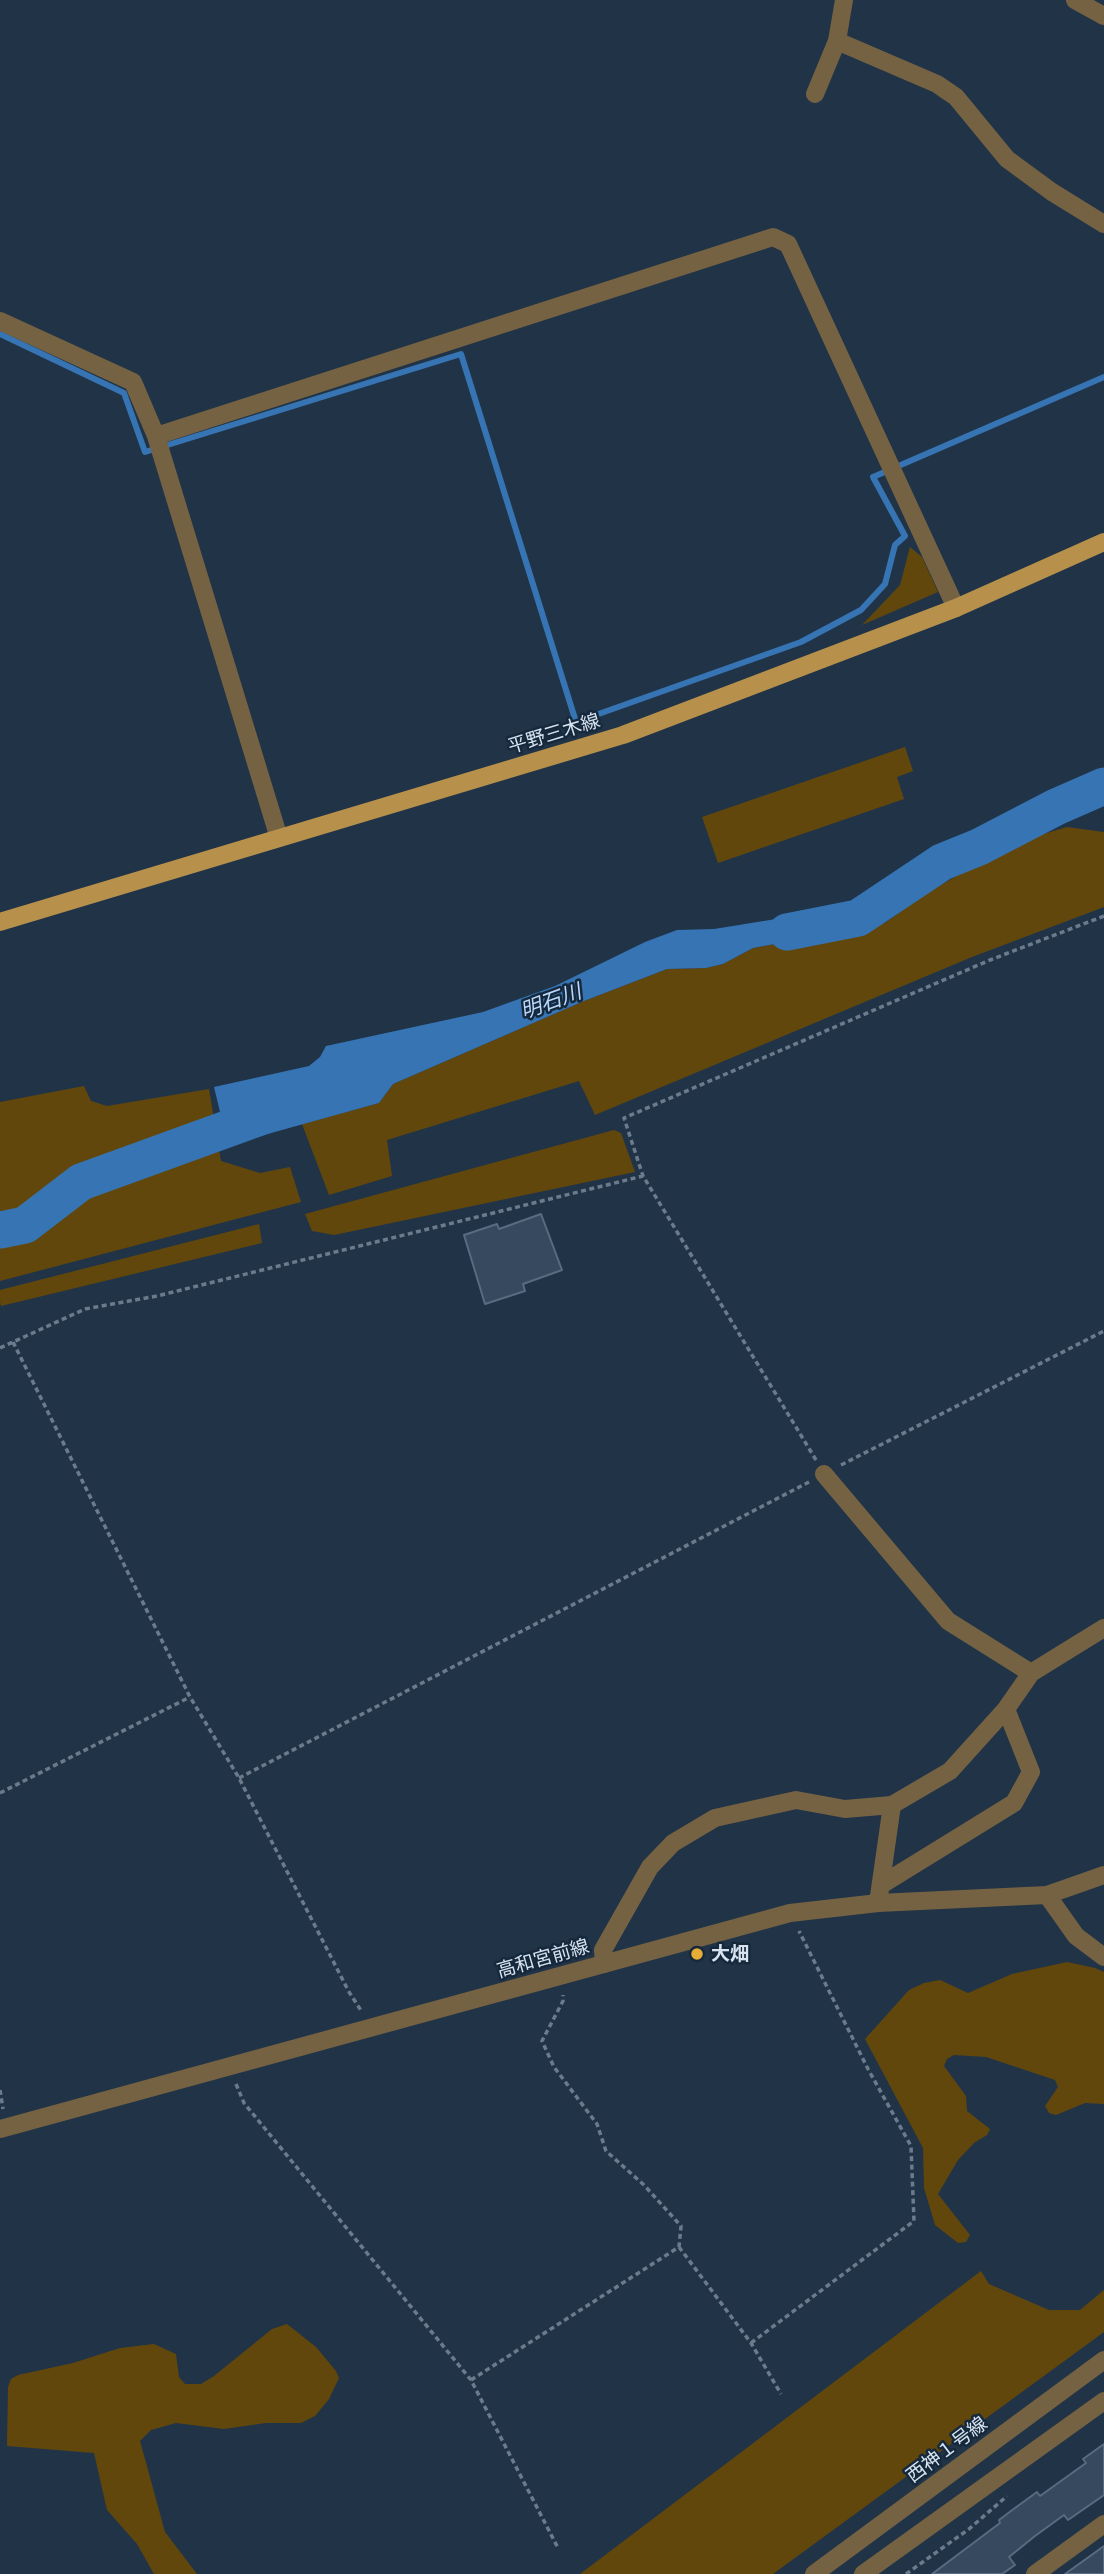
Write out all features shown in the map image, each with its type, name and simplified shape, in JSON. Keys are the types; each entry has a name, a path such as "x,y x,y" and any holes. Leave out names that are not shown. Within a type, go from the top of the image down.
{"main road":[{"name":"平野三木線","path":"0,922 623,735 956,608 1104,542"}],"street":[{"path":"815,93 838,41 844,0"},
{"path":"1075,0 1104,16"},
{"path":"838,41 937,84 956,97 1007,159 1052,192 1104,224"},
{"path":"156,436 773,237 788,244 956,608"},
{"path":"0,321 133,382 156,436 279,838"},
{"path":"824,1474 948,1621 1031,1673"},
{"path":"604,1964 603,1950 650,1867 673,1843 715,1818 796,1800 845,1809 892,1805 950,1771 1006,1709 1031,1673 1104,1628"},
{"path":"880,1894 1014,1802 1031,1772 1006,1709"},
{"path":"880,1894 892,1805"},
{"name":"高和宮前線","path":"0,2129 790,1913 880,1894 1047,1895 1104,1875"},
{"path":"1047,1895 1076,1936 1104,1957"},
{"name":"西神１号線","path":"814,2574 1104,2360"},
{"path":"863,2574 1104,2402"},
{"path":"1035,2574 1104,2524"}],"path":[{"path":"824,1474 643,1176 624,1118 990,960 1104,916"},
{"path":"0,1348 85,1309 157,1296 643,1176"},
{"path":"239,1778 1104,1331"},
{"path":"13,1342 190,1697 239,1778 349,1992 374,2028"},
{"path":"0,1793 190,1697"},
{"path":"751,2343 914,2221 911,2146 868,2069 790,1913"},
{"path":"559,1976 564,2001 542,2041 554,2067 597,2124 606,2151 644,2185 681,2226 679,2247 751,2343 781,2394"},
{"path":"230,2068 244,2103 471,2380 558,2548"},
{"path":"471,2380 679,2247"},
{"path":"906,2574 969,2529 1014,2490"}],"shaded area":[{"path":"910,547 922,557 938,592 862,625 900,585"},
{"path":"905,747 913,771 897,777 904,799 718,863 702,817"},
{"path":"1067,827 1104,832 1104,907 972,957 595,1115 579,1081 387,1140 392,1176 329,1195 302,1124 379,1103 393,1084 584,1001 667,969 706,968 723,964 753,948 802,939 837,927 885,923 925,894 1016,842"},
{"path":"84,1086 91,1101 107,1106 209,1089 221,1161 260,1173 290,1167 301,1202 0,1281 0,1102"},
{"path":"614,1130 621,1133 635,1172 334,1235 312,1231 305,1214"},
{"path":"259,1224 262,1243 1,1306 0,1290"},
{"path":"1067,1962 1104,1972 1104,2104 1085,2103 1056,2115 1049,2113 1045,2106 1058,2087 1055,2080 986,2057 954,2055 947,2059 944,2066 966,2096 967,2111 990,2129 987,2135 974,2143 958,2160 938,2194 970,2235 966,2242 958,2243 935,2225 924,2188 923,2148 865,2039 909,1990 924,1983 940,1980 968,1993 1012,1974"},
{"path":"981,2271 989,2284 1049,2310 1080,2310 1104,2290 1104,2332 773,2574 580,2574"},
{"path":"287,2324 316,2347 339,2378 329,2399 315,2416 301,2423 266,2423 224,2429 176,2423 151,2430 140,2441 165,2532 197,2574 154,2574 137,2544 107,2510 94,2453 7,2446 8,2387 11,2379 18,2375 73,2363 120,2348 154,2344 176,2354 179,2377 185,2384 201,2384 272,2329"}],"water":[{"path":"832,910 837,927 802,939 753,948 723,964 706,968 667,969 584,1001 393,1084 379,1103 228,1145 214,1087 309,1066 320,1057 326,1046 483,1012 555,986 645,942 677,930 714,929"}],"building":[{"path":"541,1214 562,1270 523,1284 525,1291 485,1304 464,1235 497,1224 499,1229"},
{"path":"1104,2444 1104,2495 1068,2520 1064,2515 1035,2536 1009,2557 1015,2565 1002,2574 932,2574 1037,2492 1040,2496 1086,2463 1083,2459"},
{"path":"1104,2546 1104,2574 1065,2574"}],"waterway":[{"path":"0,334 124,393 145,452 461,354 576,722 801,642 861,610 885,584 895,545 905,536 873,477 1104,377"},
{"name":"明石川","path":"787,932 858,918 942,862 979,847 1056,807 1104,786"},
{"name":"明石川","path":"0,1230 25,1225 81,1182 271,1113"}],"place":[{"name":"大畑","path":"697,1954"}]}
